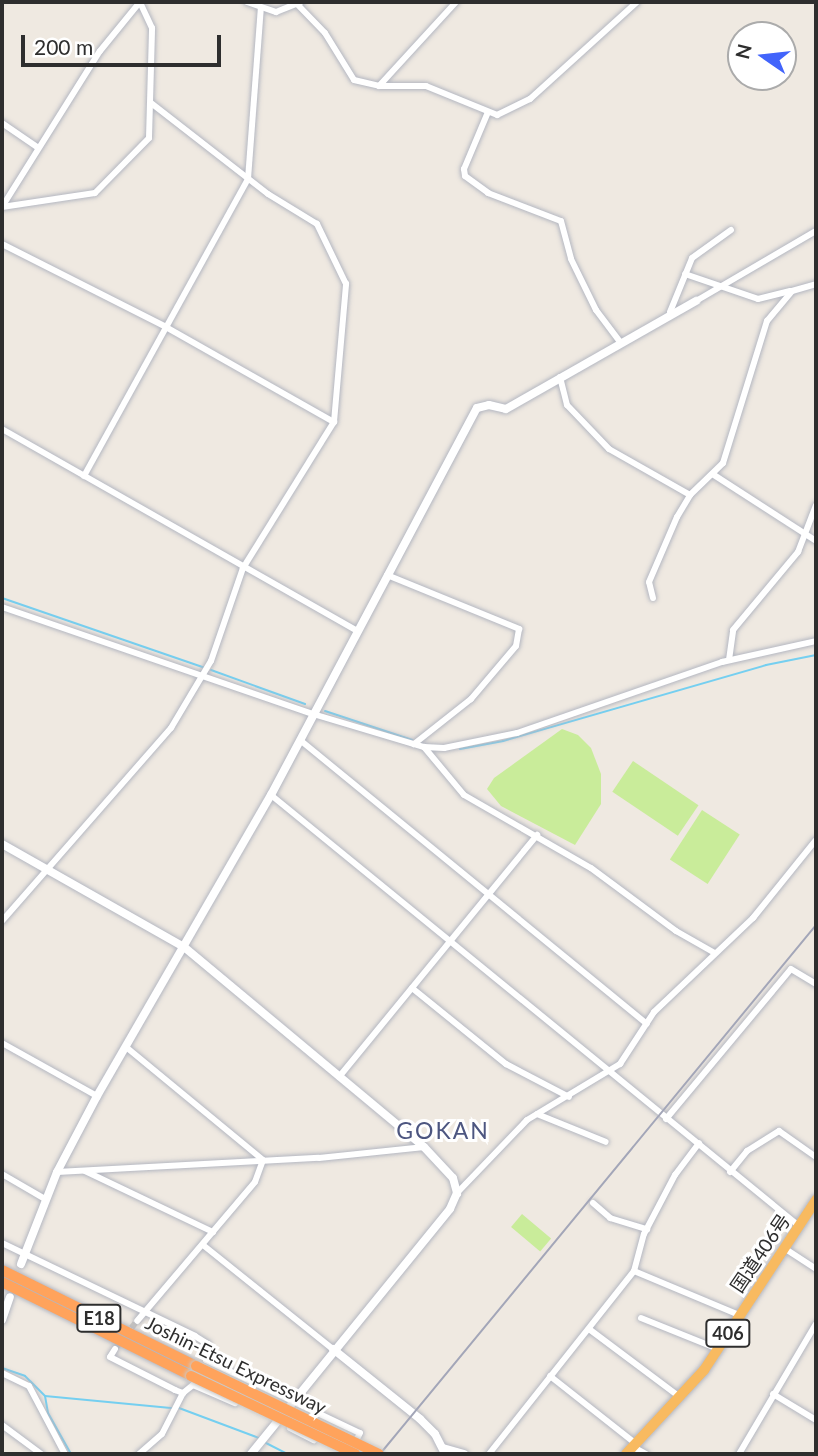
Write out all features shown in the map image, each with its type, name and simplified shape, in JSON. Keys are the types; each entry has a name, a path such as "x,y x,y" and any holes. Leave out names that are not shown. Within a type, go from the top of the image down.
{"highway":[{"name":"国道406号","path":"631,1449 681,1399 718,1349 816,1200"},
{"name":"Joshin-Etsu Expressway","path":"2,1270 355,1454"},
{"name":"Joshin-Etsu Expressway","path":"2,1282 379,1454"}],"street":[{"path":"140,2 152,28 149,138 95,193 2,207 37,147 100,51 140,2"},
{"path":"247,2 276,12 299,3 325,33 354,80 379,86 426,86 488,112 509,112 530,99 637,2"},
{"path":"379,86 456,2"},
{"path":"84,475 248,179 261,8"},
{"path":"2,921 171,727 205,671 243,568 334,422 345,310 343,271 317,224 248,179 151,103"},
{"path":"488,112 464,169 465,176 488,192 561,222 576,269 596,310 620,341"},
{"path":"2,124 37,147"},
{"path":"670,312 692,258 731,230"},
{"path":"21,1265 57,1172 97,1096 271,795 477,408 489,405 506,409 670,312 696,301 816,231"},
{"path":"2,244 166,327 334,422"},
{"path":"685,274 758,299 816,284"},
{"path":"653,598 649,582 690,495 714,475 723,463 767,321 792,291"},
{"path":"560,376 568,405 609,449 690,495"},
{"path":"2,429 357,631"},
{"path":"714,475 816,541"},
{"path":"729,660 733,630 807,535 816,505"},
{"path":"387,575 519,629 516,646 471,699 414,744"},
{"path":"2,607 205,671 313,713 424,747 444,748 517,733 729,660 816,641"},
{"path":"300,740 647,1024"},
{"path":"424,747 464,795 537,835 713,951"},
{"path":"271,795 608,1073 699,1143 799,1226"},
{"path":"339,1077 537,835"},
{"path":"251,1454 279,1422 333,1349 450,1209 457,1194 516,1129 620,1064 647,1024 713,951 782,886 816,839"},
{"path":"2,844 184,947 424,1147 453,1178 457,1194"},
{"path":"666,1119 791,969 816,985"},
{"path":"412,988 506,1064 569,1097"},
{"path":"2,1043 97,1096"},
{"path":"126,1047 263,1160"},
{"path":"537,1114 606,1142"},
{"path":"730,1171 747,1152 779,1131 816,1157"},
{"path":"489,1454 634,1271 647,1229 675,1175 699,1143"},
{"path":"57,1172 424,1147"},
{"path":"138,1321 146,1315 255,1182 263,1160"},
{"path":"83,1170 213,1232"},
{"path":"2,1174 46,1199"},
{"path":"593,1203 610,1218 647,1229"},
{"path":"2,1243 208,1344 197,1372 162,1434 139,1454"},
{"path":"203,1245 420,1419 444,1451 464,1454"},
{"path":"785,1248 816,1269"},
{"path":"634,1271 739,1315"},
{"path":"2,1320 3,1310 10,1297"},
{"path":"641,1318 718,1349"},
{"path":"739,1454 816,1324"},
{"path":"589,1329 681,1399"},
{"path":"115,1349 110,1357 183,1394"},
{"path":"197,1372 294,1401 360,1433 344,1454 279,1422 197,1372"},
{"path":"2,1373 29,1386 65,1454"},
{"path":"550,1376 631,1449 646,1454"},
{"path":"773,1394 816,1420"},
{"path":"2,1425 41,1454"}],"green space":[{"path":"562,729 578,735 591,748 601,774 601,804 575,845 501,806 487,789 494,778"},
{"path":"633,761 698,805 678,836 612,792"},
{"path":"702,810 740,835 708,884 670,859"},
{"path":"522,1214 551,1238 540,1251 511,1227"}],"waterway":[{"path":"2,598 205,668"},
{"path":"460,749 503,741 766,665 816,655"},
{"path":"211,670 305,704"},
{"path":"325,711 412,740"},
{"path":"2,1368 25,1376 45,1396 48,1413 71,1454"},
{"path":"45,1396 173,1408"},
{"path":"179,1408 259,1438"},
{"path":"266,1443 288,1454"}],"tunnel":[{"path":"115,1349 137,1321"}],"railway":[{"path":"380,1454 816,925"}],"district":[{"name":"GOKAN","path":"443,1130"}]}
